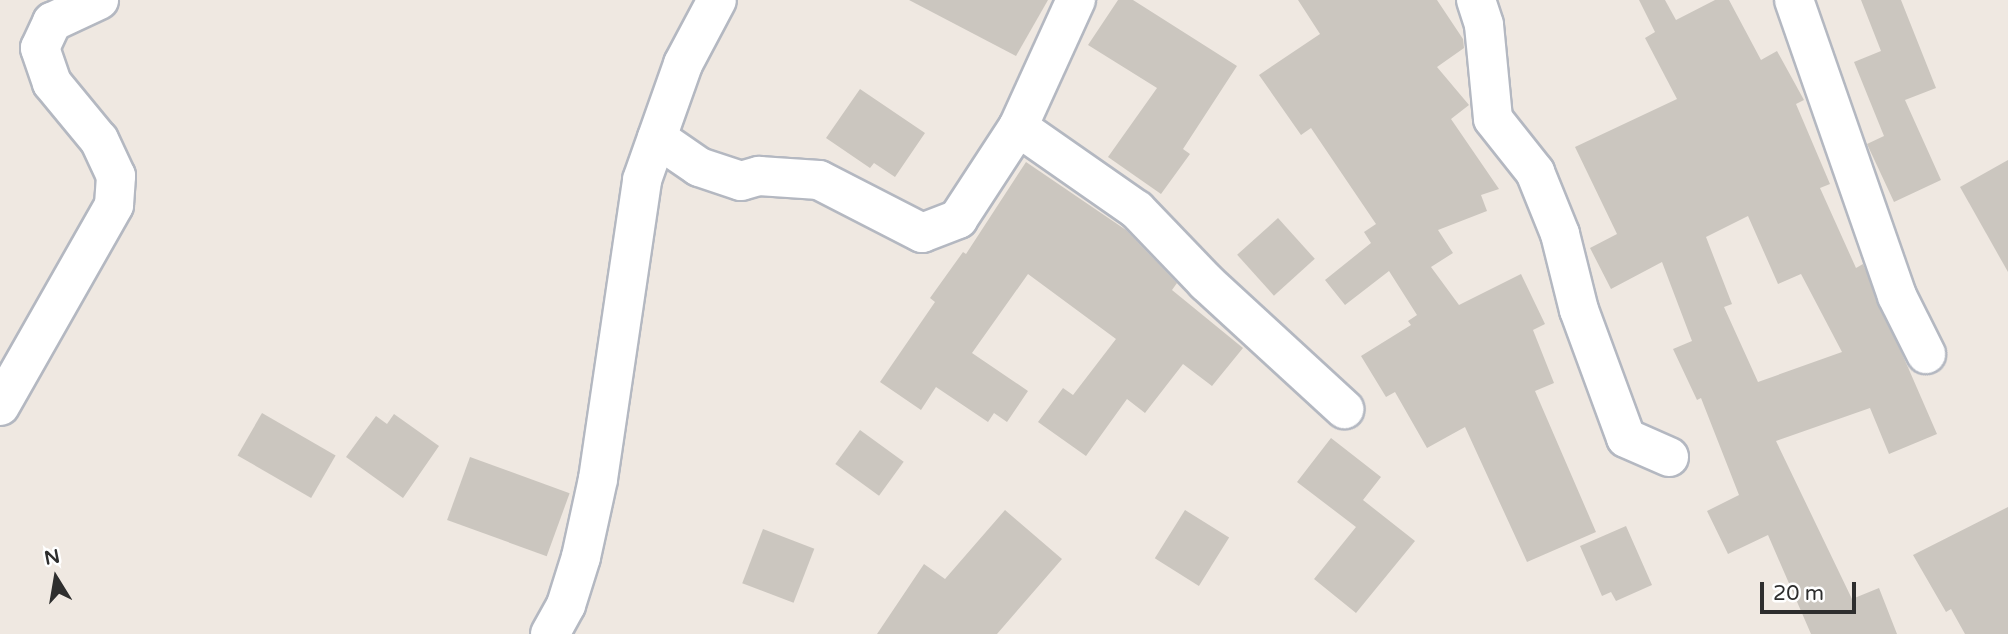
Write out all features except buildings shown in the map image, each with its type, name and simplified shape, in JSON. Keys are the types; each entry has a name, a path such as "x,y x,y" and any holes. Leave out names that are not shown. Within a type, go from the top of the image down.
{"street":[{"path":"0,406 114,205 116,176 99,140 52,83 40,48 52,22 99,0"},
{"path":"550,634 566,606 590,518 642,180 684,64 717,0"},
{"path":"657,138 699,167 741,181 759,176 819,180 922,233 958,219 1018,127 1076,0"},
{"path":"1476,0 1484,24 1493,119 1535,172 1560,234 1579,310 1626,439 1668,457"},
{"path":"1794,0 1897,296 1926,354"},
{"path":"1018,127 1137,210 1206,282 1344,409"}]}
